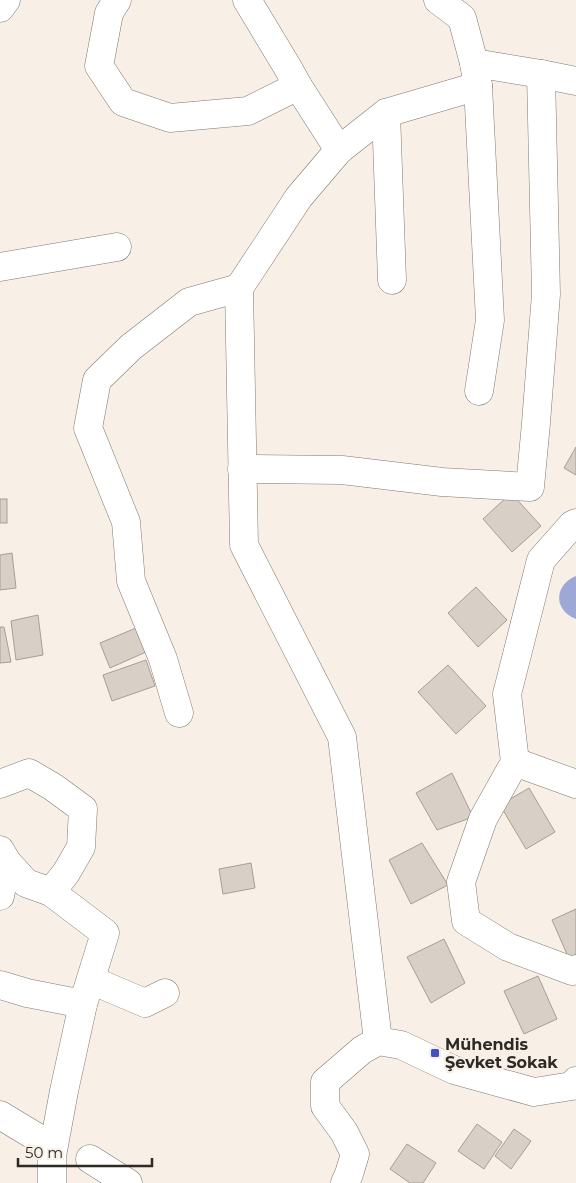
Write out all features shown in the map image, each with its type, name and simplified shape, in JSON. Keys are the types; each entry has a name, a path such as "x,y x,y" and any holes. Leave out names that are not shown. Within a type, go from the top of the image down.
{"street":[{"path":"0,8 6,0"},
{"path":"117,0 109,13 99,66 122,102 170,118 248,111 298,86"},
{"path":"247,0 339,150"},
{"path":"438,0 462,18 476,74 490,320 479,391"},
{"path":"378,1041 342,737 244,545 239,288 299,197 339,150 386,113 476,74 541,74 576,81"},
{"path":"242,469 342,470 442,482 530,487 546,294 541,74"},
{"path":"386,113 392,280"},
{"path":"0,267 117,247"},
{"path":"179,713 163,660 131,581 126,522 88,428 97,380 131,347 189,302 239,288"},
{"path":"576,523 572,525 541,560 507,694 515,762 483,819 461,882 466,921 508,947 572,971 576,969"},
{"path":"515,762 576,784"},
{"path":"0,784 29,773 83,809 81,847 66,874 51,892"},
{"path":"3,856 26,883 51,892 105,933 87,992 64,1091 52,1156 52,1183"},
{"path":"0,896 3,856"},
{"path":"0,985 27,992 87,992 145,1003 165,993"},
{"path":"354,1180 355,1154 344,1132 326,1106 325,1082 362,1050 378,1041 401,1045 454,1070 534,1092 572,1086 576,1081"},
{"path":"0,1115 54,1147"},
{"path":"90,1159 128,1183"}],"water":[{"path":"576,576 576,619 563,610 559,598 563,585"}],"building":[{"path":"576,447 576,475 564,468"},
{"path":"511,493 541,526 512,552 483,519"},
{"path":"0,499 7,499 7,523 0,523"},
{"path":"12,553 16,588 0,590 0,555"},
{"path":"476,587 507,620 478,647 448,613"},
{"path":"38,615 43,655 16,660 11,621"},
{"path":"0,627 4,627 11,662 0,663"},
{"path":"136,628 146,652 110,668 100,643"},
{"path":"146,660 155,686 112,701 103,675"},
{"path":"448,665 486,706 456,734 418,692"},
{"path":"452,773 473,817 437,830 416,793"},
{"path":"529,788 555,832 526,849 500,805"},
{"path":"422,843 448,885 411,904 389,860"},
{"path":"251,863 255,888 223,894 219,869"},
{"path":"576,909 576,958 570,961 552,920"},
{"path":"444,939 465,983 431,1003 407,957"},
{"path":"538,976 557,1019 524,1034 504,991"},
{"path":"477,1124 502,1142 484,1169 458,1151"},
{"path":"514,1129 531,1141 511,1169 495,1156"},
{"path":"407,1144 436,1163 423,1183 410,1183 390,1169"}],"place":[{"name":"Mühendis Şevket Sokak","path":"435,1053"}]}
